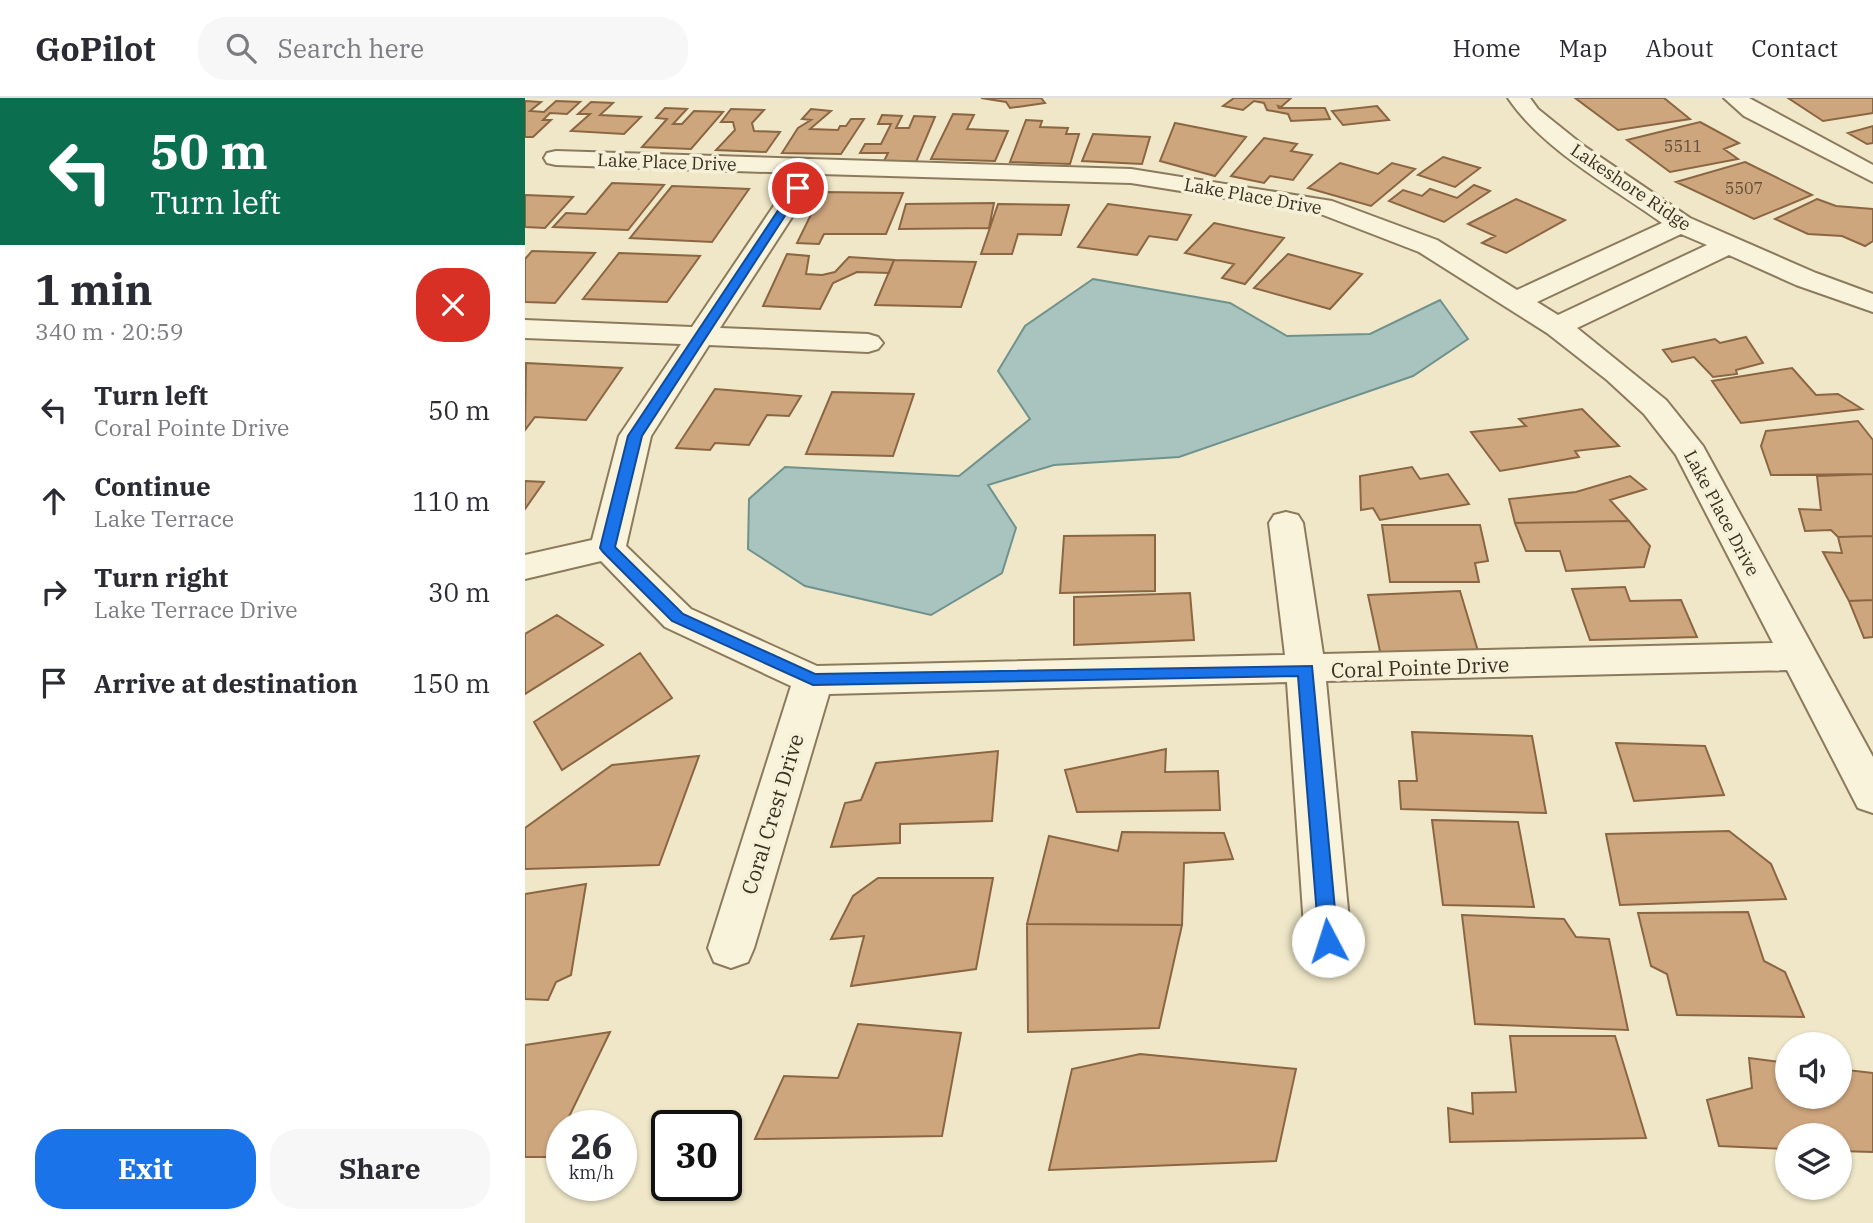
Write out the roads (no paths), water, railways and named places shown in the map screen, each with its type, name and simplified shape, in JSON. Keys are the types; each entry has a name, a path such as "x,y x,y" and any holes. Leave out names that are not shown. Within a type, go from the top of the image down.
{"street":[{"name":"Lakeshore Ridge","path":"1518,98 1530,114 1576,151 1681,224 1727,246 1873,304"},
{"path":"1735,98 1752,111 1873,175"},
{"name":"Lake Place Drive","path":"556,158 1131,176 1323,206 1428,246 1557,327 1618,374 1655,408 1691,453 1873,796"},
{"path":"525,567 608,548 635,436 812,167"},
{"path":"1516,301 1681,224"},
{"path":"1557,327 1727,246"},
{"path":"525,329 868,343"},
{"path":"1286,523 1306,670 1328,941"},
{"name":"Coral Pointe Drive","path":"608,548 678,618 813,680 1797,656"},
{"name":"Coral Crest Drive","path":"731,948 813,680"}],"water":[{"path":"1093,279 1230,303 1287,336 1370,334 1440,300 1468,339 1413,376 1179,457 1054,465 988,485 1016,528 1002,573 931,615 805,586 748,549 749,499 785,467 959,476 1030,419 998,371 1025,326"}]}
